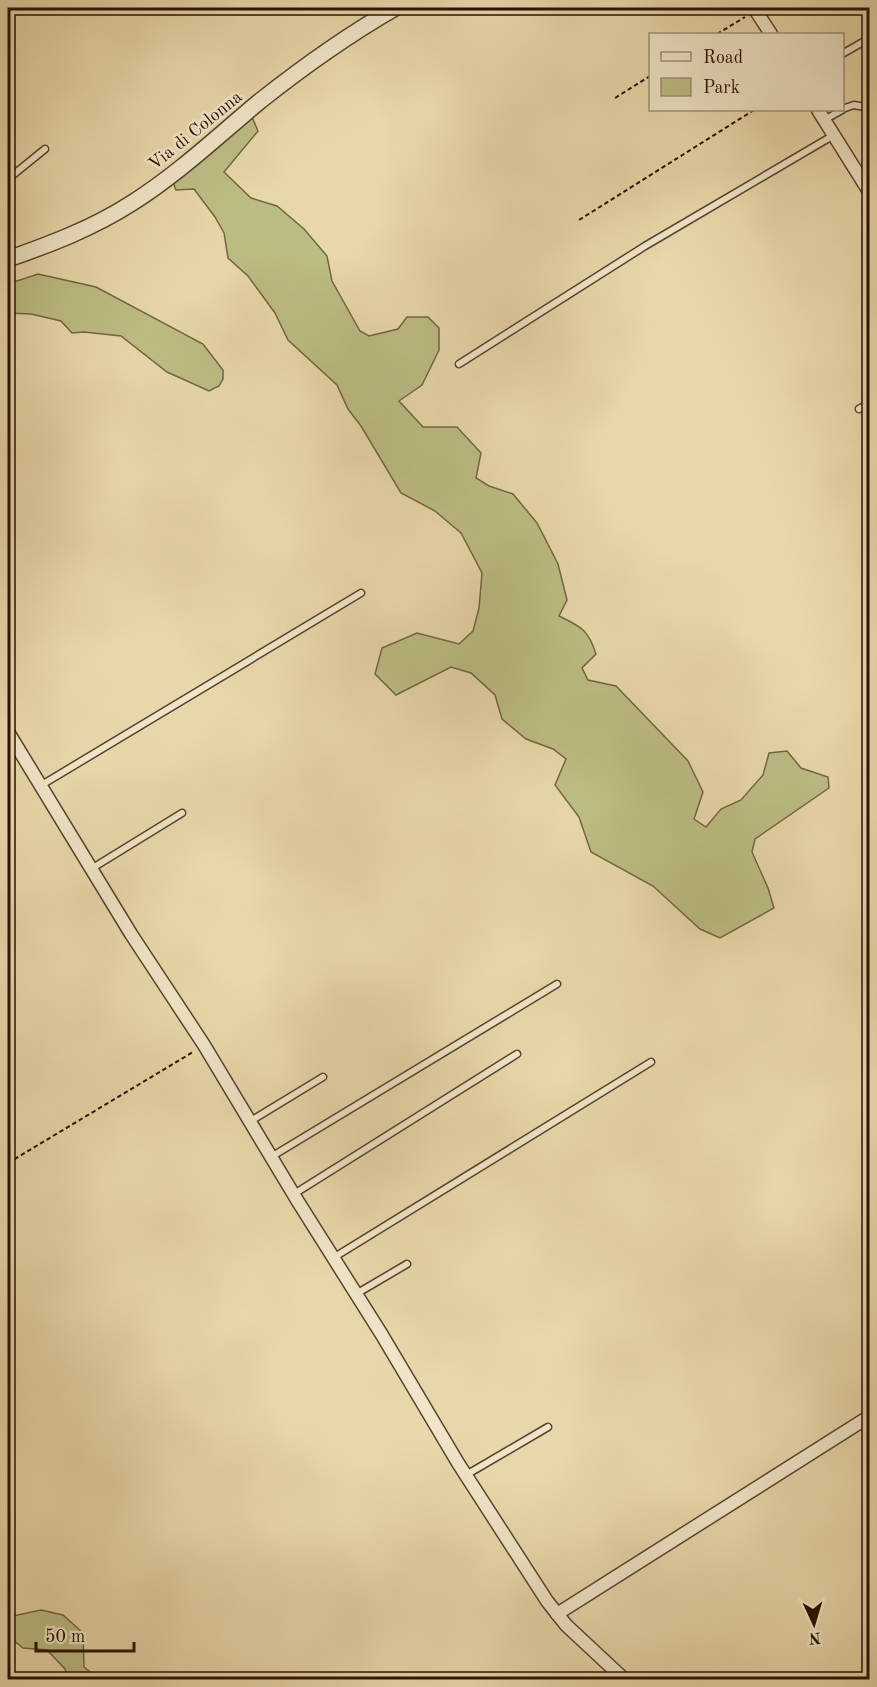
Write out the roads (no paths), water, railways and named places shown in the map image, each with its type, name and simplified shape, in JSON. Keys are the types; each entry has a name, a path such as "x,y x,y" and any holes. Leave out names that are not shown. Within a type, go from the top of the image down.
{"street":[{"path":"757,8 770,33"},
{"name":"Via di Colonna","path":"8,259 83,230 131,203 174,173 262,100 321,55 389,9"},
{"path":"821,115 870,193"},
{"path":"8,732 131,934 204,1045 466,1475 557,1614 625,1680"},
{"path":"557,1614 870,1416"}],"lane":[{"path":"844,53 870,38"},
{"path":"844,108 854,105 870,108"},
{"path":"459,364 645,246 834,135"},
{"path":"8,179 45,149"},
{"path":"859,409 870,403"},
{"path":"40,786 361,594"},
{"path":"91,868 182,813"},
{"path":"272,1157 557,984"},
{"path":"293,1194 517,1054"},
{"path":"333,1258 651,1062"},
{"path":"249,1122 323,1077"},
{"path":"356,1294 407,1264"},
{"path":"466,1475 548,1427"}]}
